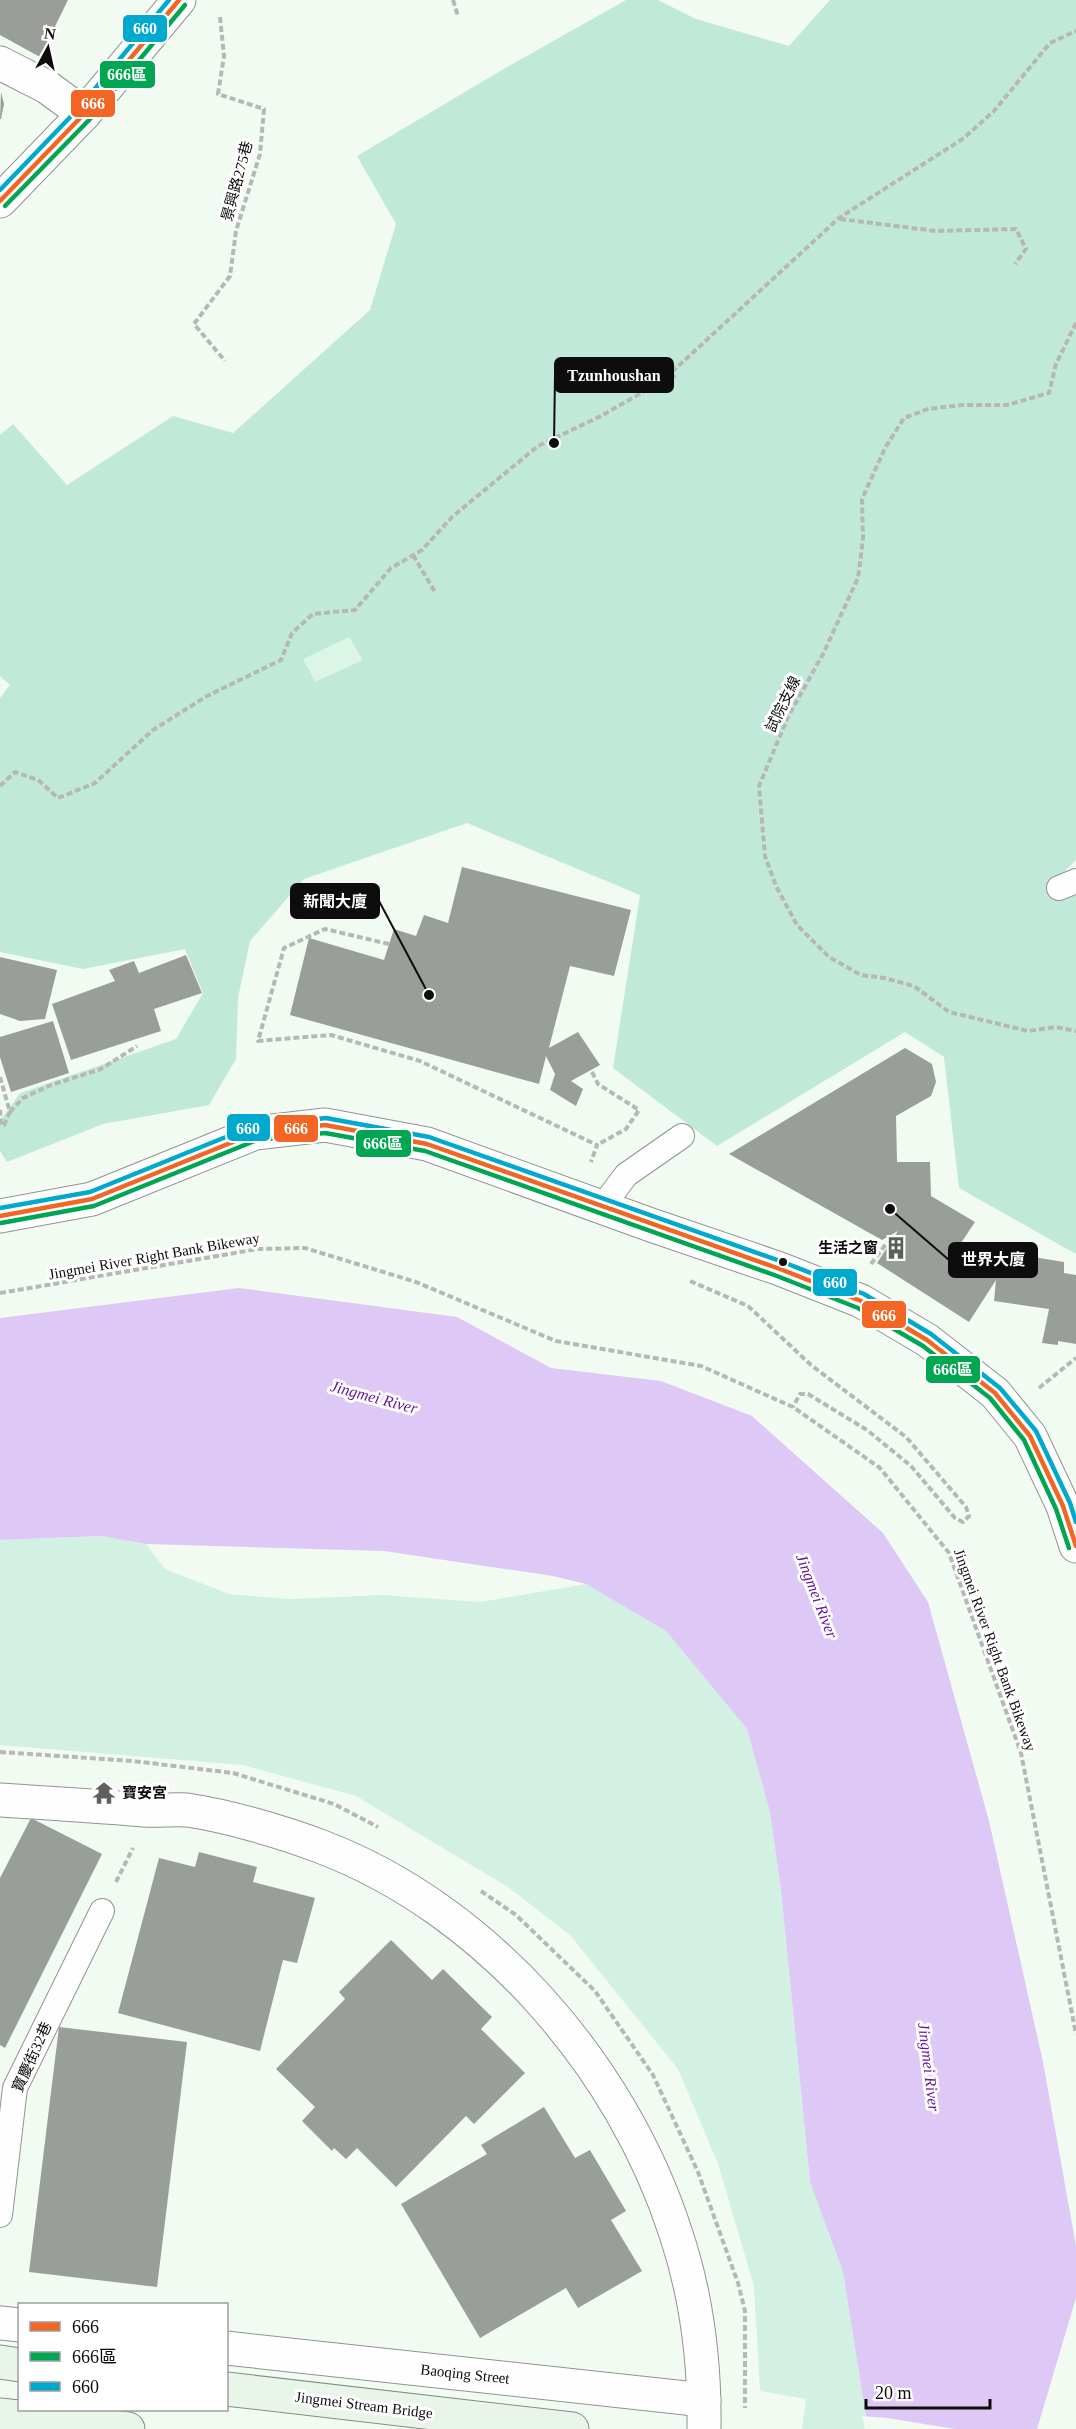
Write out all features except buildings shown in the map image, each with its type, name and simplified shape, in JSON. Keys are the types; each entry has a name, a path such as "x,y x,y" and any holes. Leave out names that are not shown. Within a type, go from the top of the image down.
{"main road":[{"path":"0,2362 18,2365"},
{"name":"Jingmei Stream Bridge","path":"228,2389 572,2429"},
{"path":"0,2415 128,2429"}],"street":[{"path":"0,201 84,114 179,0"},
{"path":"0,63 47,87 84,114"},
{"path":"0,1216 92,1199 255,1133 325,1125 427,1144 780,1269 861,1301 927,1340 995,1393 1030,1436 1063,1506 1076,1546"},
{"path":"0,1800 152,1810 186,1810 251,1825 322,1847 381,1874 451,1918 515,1973 575,2042 627,2120 654,2176 676,2232 688,2276 698,2328 704,2415"},
{"path":"0,2323 18,2325"},
{"name":"Baoqing Street","path":"228,2348 704,2415"}],"lane":[{"path":"602,1207 626,1174 682,1136"},
{"name":"寶慶街32巷","path":"0,2215 7,2087 102,1911"}],"path":[{"path":"453,0 458,16"},
{"name":"景興路275巷","path":"220,17 224,56 218,94 264,109 260,154 236,231 230,276 194,324 225,361"},
{"path":"0,786 15,772 38,780 58,798 95,783 153,730 207,696 281,660 292,633 313,614 355,610 391,568 422,550 452,517 538,446 599,417 662,382 839,218 964,138 993,111 1050,43 1076,31"},
{"path":"839,218 936,231 1016,229 1026,249 1015,264"},
{"name":"試院支線","path":"1076,323 1056,364 1049,393 1007,405 962,405 928,409 904,418 885,448 862,499 863,539 858,578 824,652 788,717 759,786 765,856 776,886 797,925 829,957 861,975 914,986 949,1012 1028,1031 1056,1027 1076,1031"},
{"path":"671,374 675,378"},
{"path":"413,555 435,592"},
{"path":"389,944 325,928 284,948 258,1041 331,1035 420,1061 597,1145"},
{"path":"0,1108 1,1125 4,1125 10,1112 23,1098 51,1085 101,1070 137,1046"},
{"path":"591,1163 597,1145 626,1129 639,1110 598,1084 592,1072"},
{"path":"0,1077 10,1112"},
{"path":"870,1265 892,1236"},
{"name":"Jingmei River Right Bank Bikeway","path":"0,1293 258,1249 305,1248 416,1282 556,1341 701,1366 793,1407 880,1468 949,1553 1021,1753 1076,2034"},
{"path":"686,1280 748,1306 811,1365 906,1437 966,1507 969,1516 967,1520 963,1522 955,1518 911,1466 867,1430 808,1394 800,1394 793,1407"},
{"path":"1034,1392 1076,1358"},
{"path":"102,1911 152,1810"},
{"path":"733,2288 738,2283"}],"green space":[{"path":"626,0 658,0 696,19 789,46 830,0 1076,0 1076,860 1063,873 1076,896 1076,1254 959,1188 944,1057 905,1032 717,1146 613,1068 640,895 467,823 304,879 250,941 238,998 236,1059 209,1105 103,1124 7,1162 0,1151 0,1121 20,1093 176,1039 203,993 185,949 83,969 0,952 0,698 10,685 0,676 0,435 13,424 67,485 173,416 233,433 370,310 396,224 357,156"},
{"path":"349,637 363,660 315,682 303,659"},
{"path":"102,1536 146,1544 165,1569 229,1594 290,1599 383,1595 480,1602 586,1584 666,1631 747,1729 770,1812 781,1890 810,2182 843,2272 868,2429 802,2429 806,2399 760,2391 754,2286 718,2164 678,2069 570,1935 508,1887 356,1796 243,1765 0,1745 0,1540"}],"water":[{"name":"Jingmei River","path":"239,1288 457,1317 551,1368 661,1381 752,1416 883,1533 928,1602 989,1821 1043,2062 1076,2246 1076,2298 1037,2429 868,2429 843,2272 810,2182 781,1890 770,1812 747,1729 666,1631 586,1584 553,1576 384,1551 146,1544 102,1536 0,1540 0,1318"}],"pier":[{"path":"862,2416 887,2418 955,2429 865,2429"}],"transit line":[{"name":"660","path":"0,190 78,109 169,0"},
{"name":"666","path":"0,201 84,114 179,0"},
{"name":"666區","path":"5,206 90,119 185,5"},
{"name":"660","path":"0,1208 90,1192 253,1126 326,1118 429,1137 783,1262 864,1294 931,1334 1000,1388 1036,1431 1070,1503 1076,1522"},
{"name":"666","path":"0,1216 92,1199 255,1133 325,1125 427,1144 780,1269 861,1301 927,1340 995,1393 1030,1436 1063,1506 1076,1546"},
{"name":"666區","path":"1,1223 94,1206 257,1140 325,1133 425,1151 777,1276 858,1308 923,1346 990,1398 1024,1440 1056,1509 1069,1548"}],"place":[{"name":"Tzunhoushan","path":"554,443"},
{"name":"新聞大廈","path":"429,995"},
{"name":"世界大廈","path":"890,1209"},
{"name":"生活之窗","path":"896,1248"},
{"name":"寶安宮","path":"104,1793"}]}
